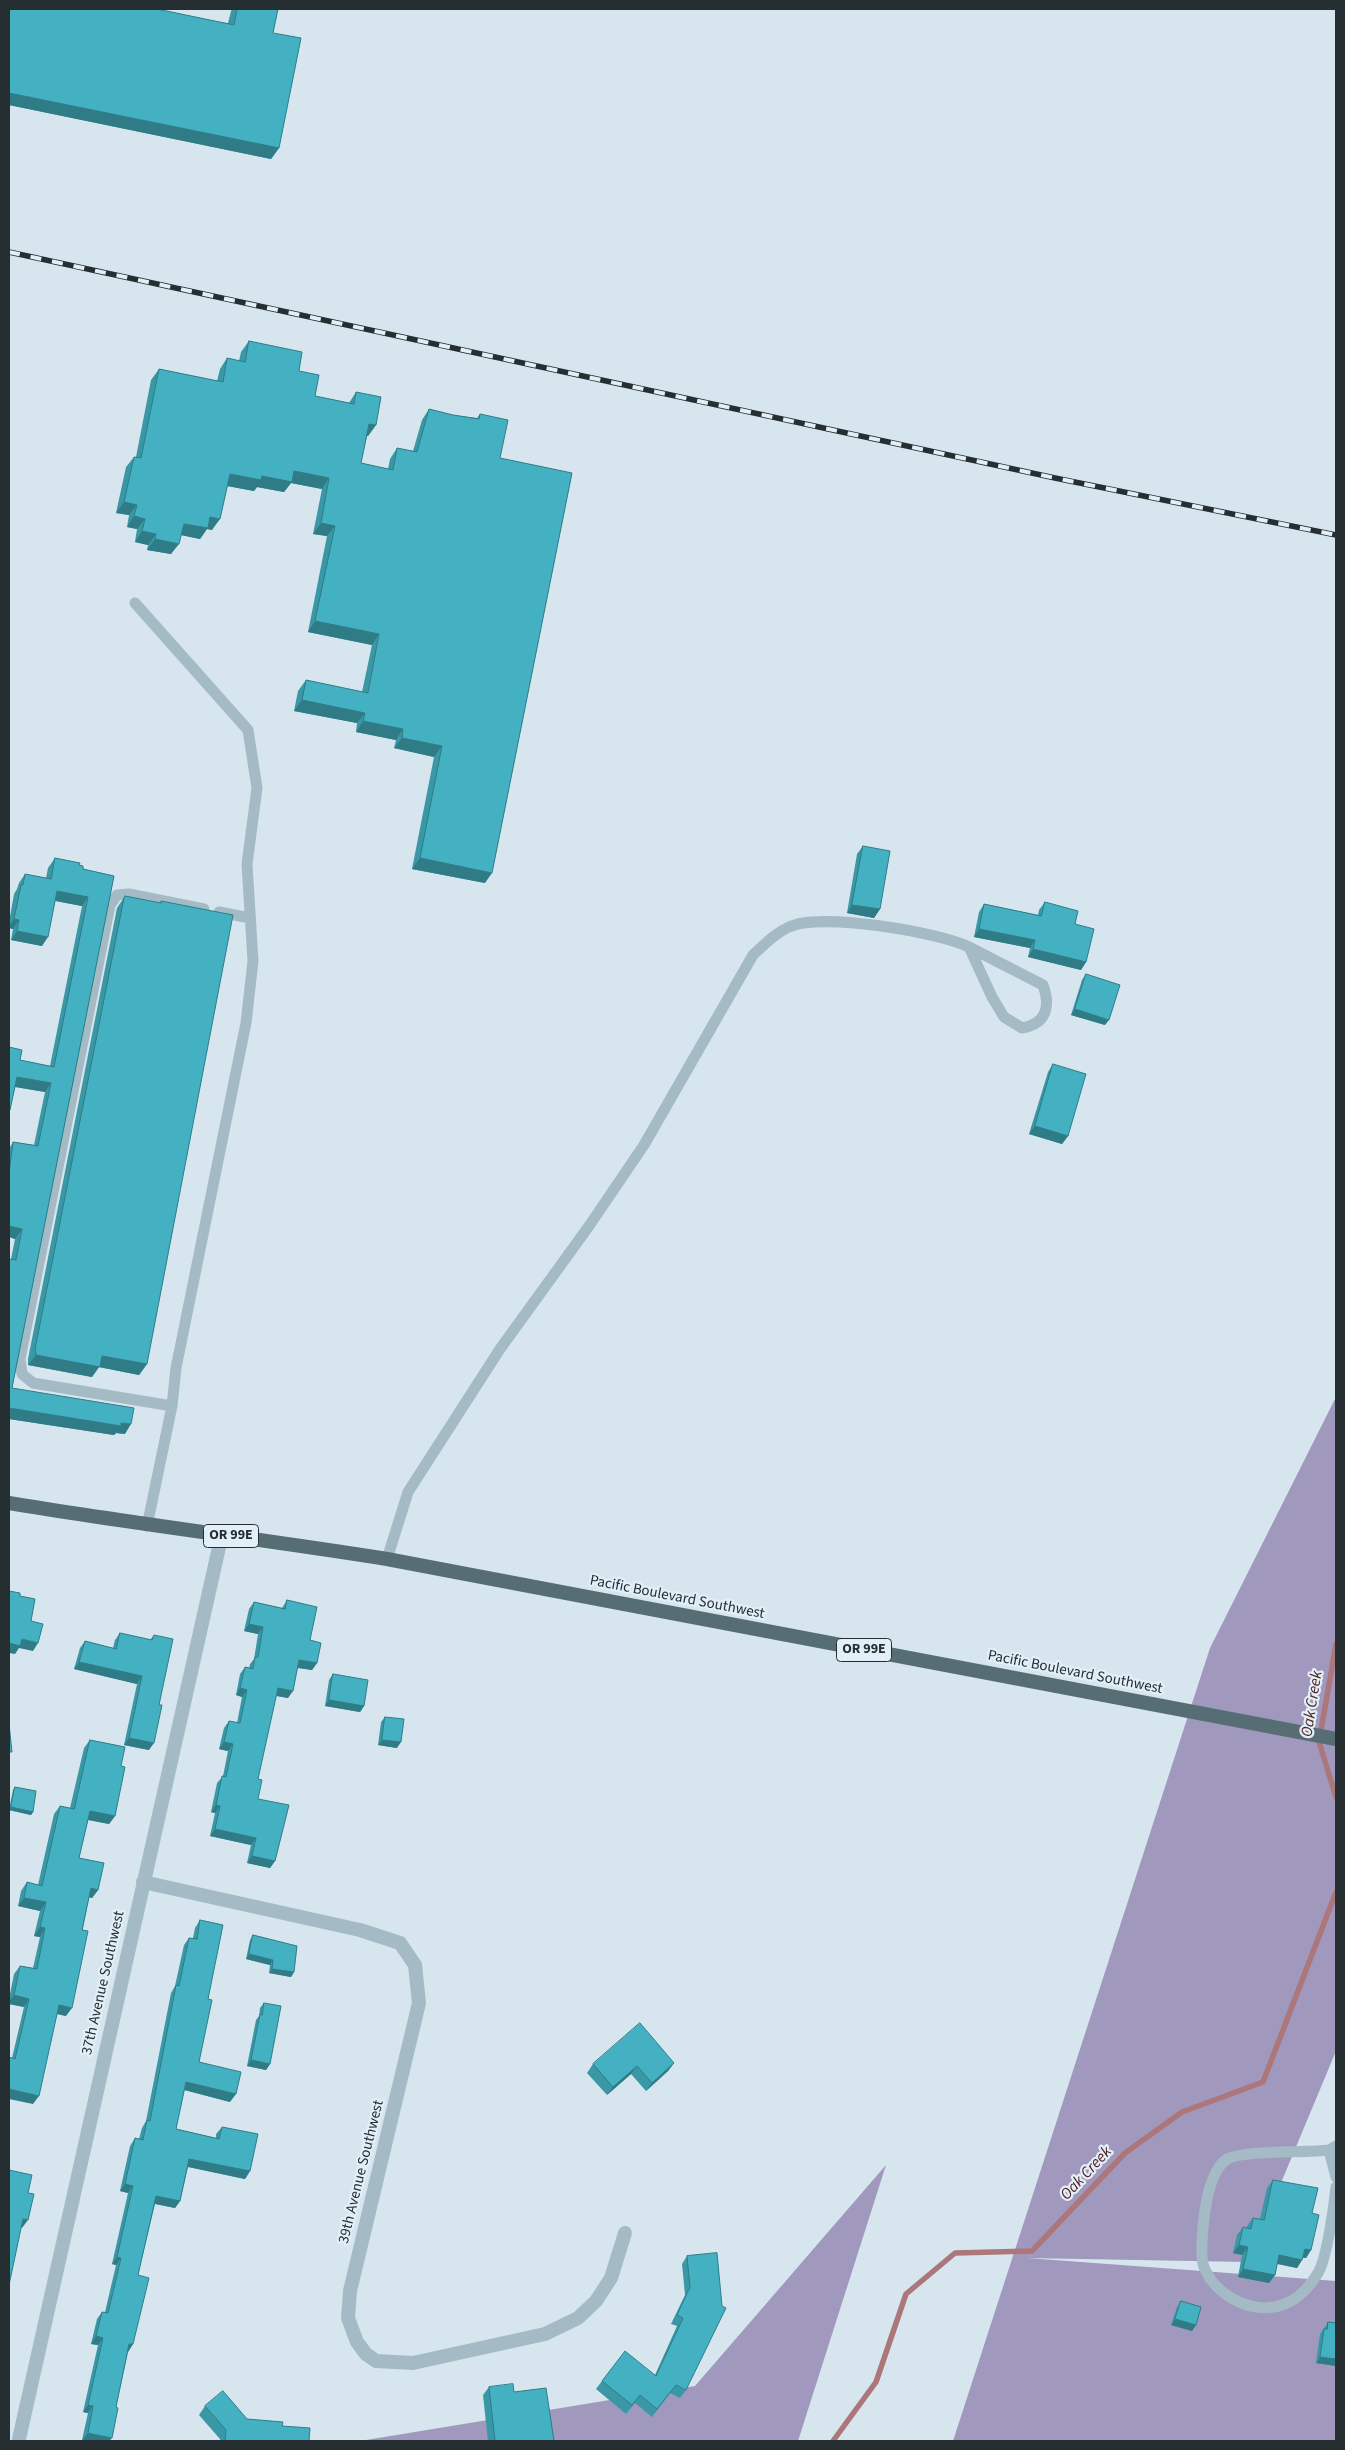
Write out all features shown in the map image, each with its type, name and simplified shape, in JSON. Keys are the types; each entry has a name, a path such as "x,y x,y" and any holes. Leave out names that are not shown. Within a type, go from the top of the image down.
{"main road":[{"name":"Pacific Boulevard Southwest","path":"9,1504 147,1526 222,1534 387,1559 1336,1738"}],"street":[{"name":"37th Avenue Southwest","path":"18,2439 222,1534"},
{"name":"39th Avenue Southwest","path":"143,1882 360,1930 400,1943 415,1966 419,2003 350,2291 348,2318 357,2342 366,2354 376,2361 413,2363 545,2334 578,2318 596,2301 611,2278 625,2233"}],"lane":[{"path":"135,602 248,730 257,788 247,864 253,961 246,1023 176,1368 172,1406 147,1526"},
{"path":"172,1406 33,1383 22,1374 20,1359 110,905 117,895 129,894 250,918"},
{"path":"387,1559 408,1492 500,1350 589,1226 644,1145 753,955 770,938 790,926 810,922 835,922 932,934 969,947 1043,985 1047,997 1044,1015 1035,1026 1022,1028 1004,1017 992,998 969,947"},
{"path":"1336,2177 1333,2148 1306,2153 1248,2154 1226,2160 1217,2172 1208,2194 1203,2215 1203,2266 1212,2284 1229,2299 1251,2306 1274,2307 1290,2302 1304,2291 1319,2272 1333,2213 1336,2187"}],"shaded area":[{"path":"1336,1397 1336,2051 1248,2262 1027,2258 1336,2281 1336,2441 953,2441 1210,1648"},
{"path":"886,2165 798,2441 360,2441 695,2386"}],"building":[{"path":"9,9 157,9 234,25 237,9 278,9 273,33 301,38 279,148 9,93"},
{"path":"249,341 302,352 299,371 319,375 315,396 354,404 356,392 381,397 376,425 369,424 361,463 393,470 397,448 417,452 429,409 479,419 480,414 508,420 500,458 572,473 492,873 420,858 442,746 402,738 403,729 363,721 365,713 302,700 306,680 368,693 379,634 315,621 335,526 321,523 329,478 294,471 292,482 262,476 261,480 230,474 220,519 210,517 208,528 184,524 179,544 155,539 156,534 142,531 145,519 134,516 137,505 124,502 134,457 141,458 159,369 223,382 227,358 245,362"},
{"path":"863,846 890,851 880,909 852,905"},
{"path":"55,858 80,863 79,865 83,866 83,869 114,876 12,1388 134,1408 131,1424 121,1423 121,1426 9,1408 9,1259 16,1260 22,1229 9,1226 9,1173 13,1142 38,1146 51,1083 17,1077 10,1110 9,1047 22,1050 20,1060 54,1067 88,897 57,891 48,937 17,931 19,920 14,919 25,874 51,879"},
{"path":"125,896 233,915 147,1364 102,1356 100,1367 36,1355 35,1349"},
{"path":"1045,902 1078,911 1075,924 1094,929 1086,962 1033,949 1035,940 979,929 984,904 1041,916"},
{"path":"1086,974 1120,985 1109,1020 1075,1009"},
{"path":"1053,1064 1086,1074 1068,1136 1035,1126"},
{"path":"9,1591 20,1593 20,1596 35,1599 31,1621 43,1624 38,1643 22,1639 20,1646 9,1643"},
{"path":"287,1600 317,1607 310,1640 321,1643 317,1663 299,1660 293,1691 278,1688 258,1779 262,1780 258,1799 289,1805 275,1861 252,1856 256,1838 215,1829 220,1806 216,1805 222,1776 226,1777 233,1744 224,1742 229,1721 240,1723 247,1690 240,1688 245,1667 253,1669 255,1657 258,1657 263,1627 249,1624 254,1602 285,1609"},
{"path":"120,1633 152,1640 154,1635 173,1639 159,1705 162,1705 154,1743 129,1738 142,1676 79,1662 85,1641 116,1649"},
{"path":"333,1674 368,1680 364,1706 329,1700"},
{"path":"385,1717 404,1719 401,1742 382,1740"},
{"path":"9,1724 12,1752 9,1752"},
{"path":"90,1740 125,1747 121,1766 125,1767 115,1816 90,1811 79,1858 104,1863 98,1890 91,1888 82,1930 88,1931 72,2008 59,2005 39,2096 9,2089 9,2057 15,2059 29,1999 14,1995 20,1966 37,1969 45,1928 40,1927 46,1902 24,1898 27,1882 42,1886 60,1806 74,1809"},
{"path":"15,1787 36,1791 33,1812 11,1807"},
{"path":"200,1920 223,1925 208,1999 212,2000 199,2062 241,2072 236,2094 186,2082 176,2129 219,2139 222,2127 258,2134 250,2171 189,2159 180,2201 156,2196 138,2275 149,2278 133,2344 129,2344 116,2407 118,2408 112,2438 88,2433 93,2406 88,2405 103,2338 96,2336 102,2312 108,2313 121,2258 117,2257 133,2186 125,2184 135,2138 143,2140 147,2120 150,2121 176,1985 179,1986 189,1938 197,1939"},
{"path":"253,1935 297,1946 294,1972 272,1969 273,1960 249,1954"},
{"path":"264,2003 281,2006 270,2064 251,2060"},
{"path":"640,2023 674,2063 652,2083 637,2066 613,2087 593,2064"},
{"path":"9,2170 32,2175 28,2193 34,2194 28,2220 23,2219 9,2285"},
{"path":"1273,2180 1318,2188 1312,2213 1319,2215 1311,2250 1305,2249 1302,2260 1279,2255 1275,2275 1243,2269 1248,2247 1239,2245 1243,2227 1251,2229 1253,2218 1264,2220"},
{"path":"717,2253 722,2306 726,2308 686,2390 676,2385 657,2409 640,2395 632,2405 602,2381 625,2351 656,2376 683,2318 677,2315 690,2287 687,2256"},
{"path":"1181,2301 1201,2307 1196,2325 1175,2319"},
{"path":"1328,2322 1336,2323 1336,2359 1320,2357 1324,2329 1327,2329"},
{"path":"513,2384 514,2392 546,2388 554,2441 495,2441 489,2387"},
{"path":"223,2391 247,2419 283,2422 282,2426 310,2428 309,2441 225,2441 226,2430 205,2406"}],"waterway":[{"name":"Oak Creek","path":"1336,1644 1319,1742 1336,1797"},
{"name":"Oak Creek","path":"833,2441 876,2382 906,2294 955,2253 1032,2251 1125,2153 1182,2112 1263,2082 1336,1892"}],"railway":[{"path":"9,252 1055,478 1336,535"}]}
